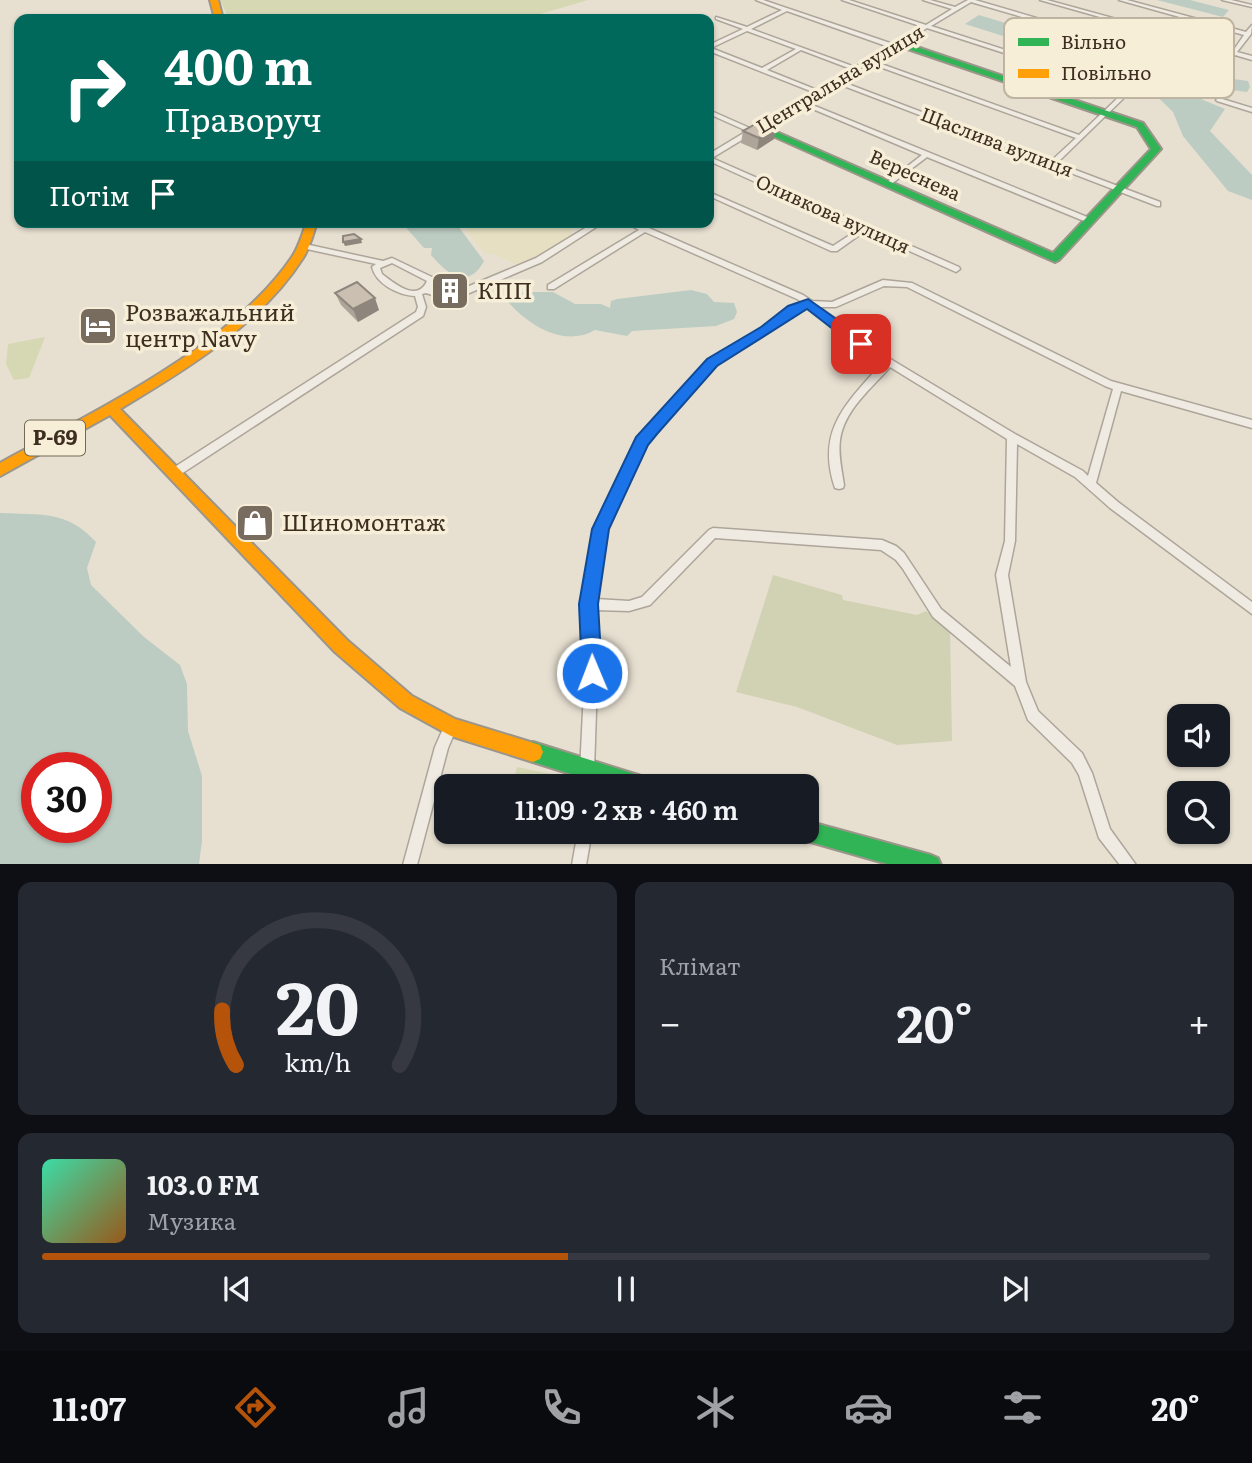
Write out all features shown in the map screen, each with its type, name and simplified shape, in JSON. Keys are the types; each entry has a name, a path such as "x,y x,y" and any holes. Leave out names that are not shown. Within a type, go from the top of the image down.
{"street":[{"path":"758,0 1004,80"},
{"path":"844,0 1004,52"},
{"path":"925,0 956,9"},
{"path":"971,0 1032,18"},
{"name":"Центральна вулиця","path":"714,155 971,0"},
{"path":"1042,0 1106,18"},
{"path":"1121,0 1196,18"},
{"path":"1224,0 1252,6"},
{"path":"714,46 786,10"},
{"path":"718,18 856,69"},
{"path":"806,27 818,21"},
{"path":"1250,31 1234,53 1252,58"},
{"path":"762,70 801,48"},
{"path":"714,50 818,92"},
{"path":"868,61 1080,137"},
{"name":"Щаслива вулиця","path":"836,81 1157,204"},
{"path":"800,103 1089,221 1156,149 1140,125 1059,98"},
{"path":"1052,164 1121,98"},
{"path":"1219,100 1252,110"},
{"path":"714,114 755,129"},
{"name":"Вереснева","path":"755,129 1055,258 1089,221"},
{"path":"888,184 926,154"},
{"name":"Оливкова вулиця","path":"714,160 956,269"},
{"path":"714,196 834,249 865,228"},
{"name":"Р-69","path":"0,470 110,407 226,330 279,281 305,246 310,228"},
{"path":"376,264 378,275 399,290 452,297 540,260 591,228"},
{"path":"640,228 764,281 808,303 889,362 1012,437 1063,463 1114,506 1252,608"},
{"path":"551,287 644,230"},
{"path":"305,246 376,264 397,262 431,281 467,290"},
{"path":"174,473 420,314 422,292 431,281"},
{"path":"591,774 593,651 589,604 601,529 642,442 712,362 766,330 792,310 808,303 833,305 874,285 909,285 1097,379 1252,424"},
{"path":"839,485 834,442 837,431 846,414 889,362"},
{"path":"1091,484 1118,387"},
{"path":"110,407 341,646 406,702 451,727 583,774"},
{"path":"1012,437 1010,541 1002,575 1020,682 1033,715 1077,758 1085,773 1104,832 1129,864"},
{"path":"589,604 629,606 646,601 713,533 882,545 899,554 926,601 937,613 1020,682"},
{"path":"410,864 442,747 451,727"},
{"path":"819,834 931,864"},
{"path":"579,864 583,844"}],"shaded area":[{"path":"1157,0 1190,0 1229,10 1223,17"},
{"path":"979,15 1004,23 1004,36 965,24"},
{"path":"1234,79 1248,81 1250,87 1247,92 1234,90"},
{"path":"1159,98 1199,98 1225,109 1210,131 1252,175 1252,200 1228,191 1183,136 1173,112"},
{"path":"406,228 459,228 484,261 471,275 457,276 437,262 431,255 432,248 424,248"},
{"path":"465,228 571,228 572,238 532,261 517,265 494,254 484,253"},
{"path":"691,290 707,294 714,302 734,303 737,312 734,319 716,326 632,331 627,336 595,330 571,336 548,332 509,303 510,292 553,292 575,304 601,304 610,308 611,301 617,299"},
{"path":"0,513 52,516 74,524 85,532 96,542 87,568 91,585 144,637 180,665 187,684 188,731 202,776 202,841 199,864 0,864"}],"green space":[{"path":"220,0 588,0 540,14 227,14"},
{"path":"45,337 29,378 14,380 6,364 8,344"},
{"path":"773,575 842,595 843,600 917,615 926,611 950,630 952,741 897,745 797,707 736,692"},
{"path":"517,767 551,774 515,774"}],"building":[{"path":"761,121 776,127 759,138 743,131"},
{"path":"354,234 361,239 343,242 343,236"},
{"path":"357,282 375,298 353,309 335,293"}],"traffic: fast":[{"path":"899,43 1004,79"},
{"path":"760,128 1055,258 1156,149 1140,125 1061,98"},
{"path":"533,752 603,774"},
{"path":"819,834 927,864"}],"traffic: slow":[{"path":"214,0 218,14"},
{"path":"0,470 119,404 205,348 275,288 298,257 310,228"},
{"path":"110,407 341,646 406,702 451,727 533,752"}],"place":[{"name":"КПП","path":"450,291"},
{"name":"Розважальний центр Navy","path":"98,326"},
{"name":"Шиномонтаж","path":"255,523"}],"route":[{"path":"592,673 589,604 601,529 642,442 712,362 766,330 792,310 808,303 861,344"}]}
